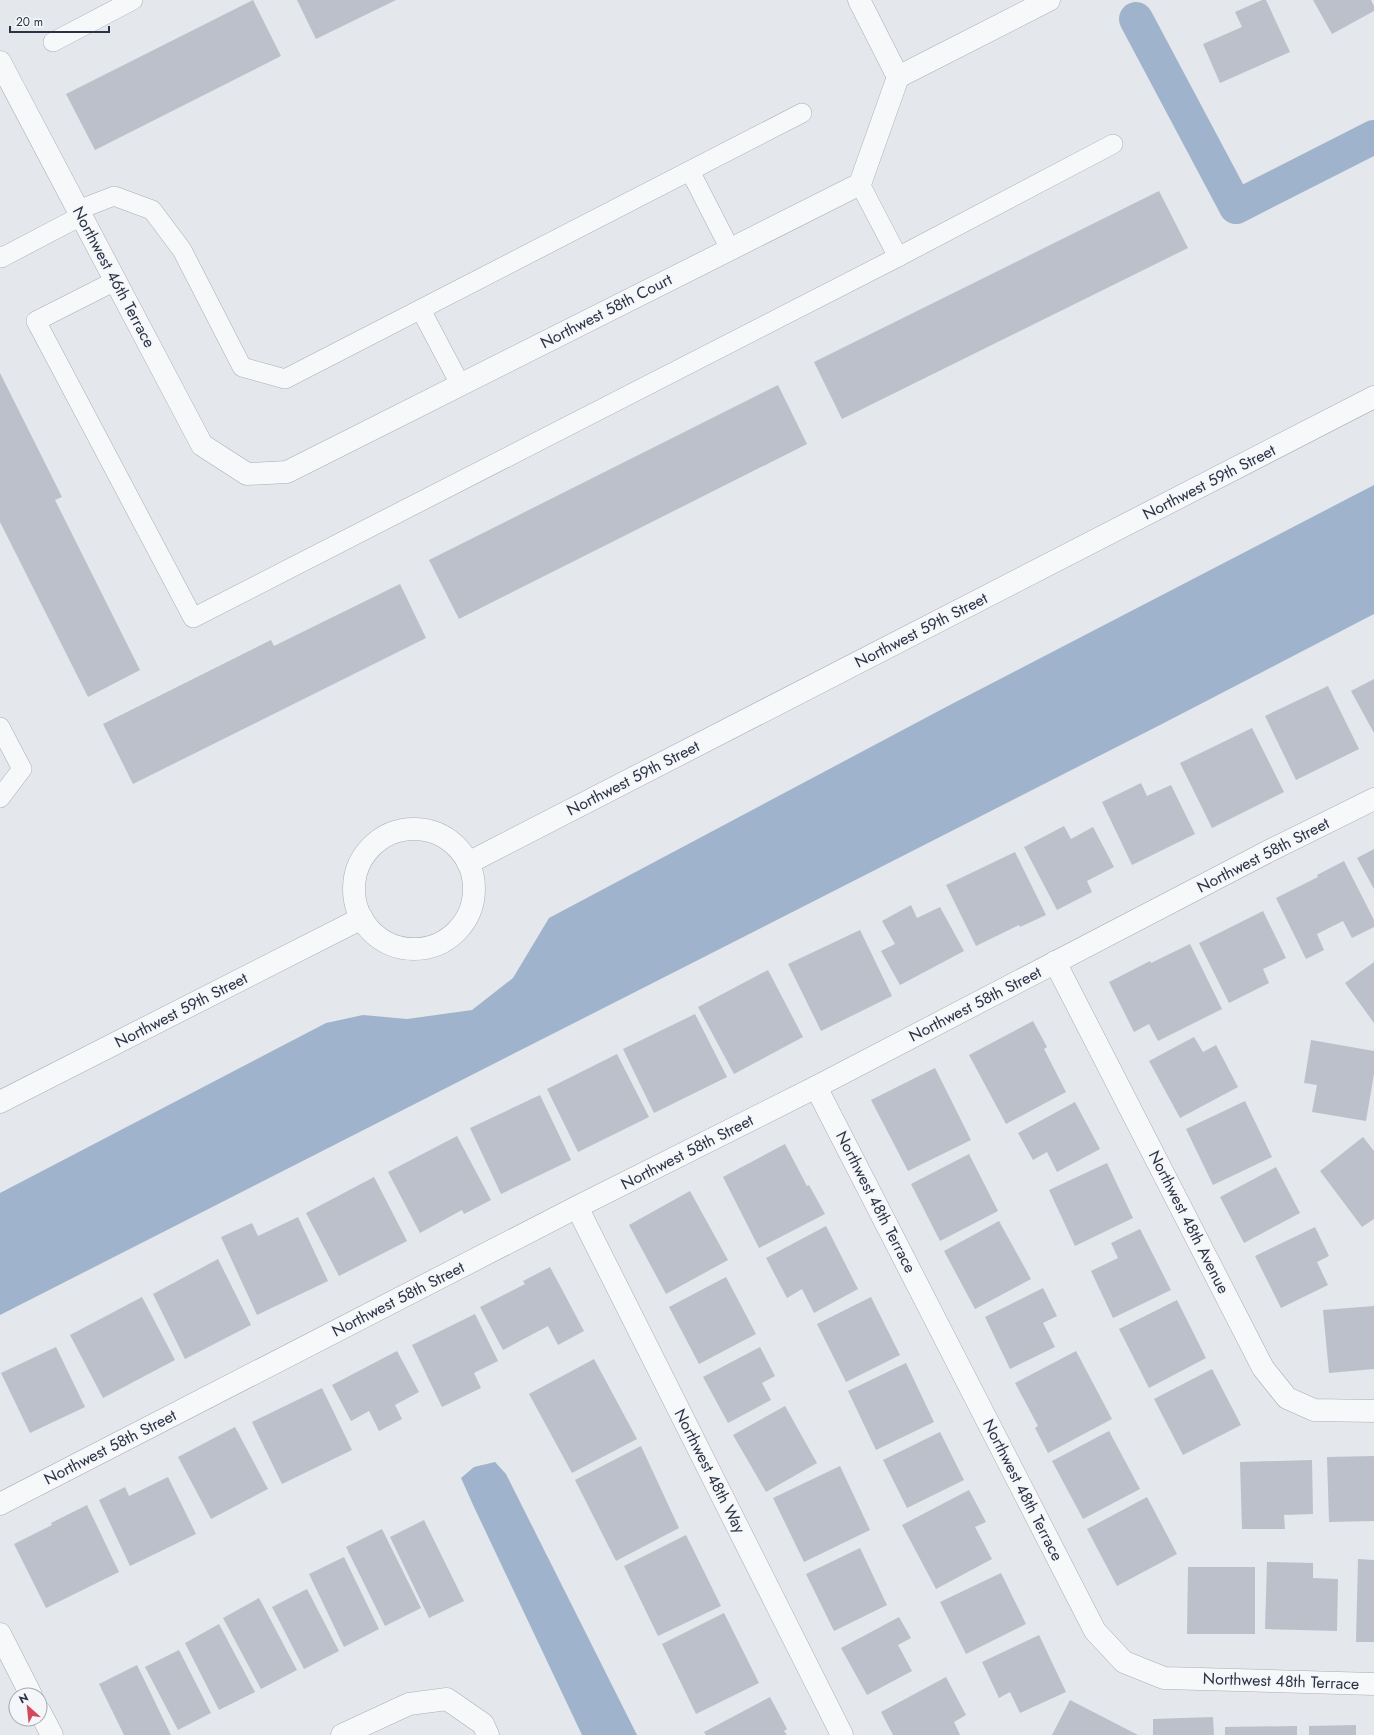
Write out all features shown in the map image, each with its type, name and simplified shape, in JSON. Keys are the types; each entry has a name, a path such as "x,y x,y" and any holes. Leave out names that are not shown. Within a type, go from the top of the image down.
{"street":[{"path":"859,0 898,77"},
{"path":"860,184 898,77 1049,0"},
{"name":"Northwest 46th Terrace","path":"0,62 202,445 247,474"},
{"name":"Northwest 58th Court","path":"247,474 287,472 860,184"},
{"name":"Northwest 59th Street","path":"468,863 1374,397"},
{"name":"Northwest 58th Street","path":"0,1504 577,1207 816,1087 1269,851 1374,799"},
{"path":"412,830 429,831 445,838 459,849 468,863 474,881 474,899 468,917 457,932 442,942 424,948 406,948 388,943 373,933 362,918 355,902 355,885 358,868 367,853 379,841 400,832 412,830"},
{"name":"Northwest 59th Street","path":"0,1102 362,918"},
{"name":"Northwest 48th Avenue","path":"1055,962 1263,1368 1287,1398 1314,1410 1374,1411"},
{"name":"Northwest 48th Terrace","path":"816,1087 1095,1631 1124,1662 1164,1678 1374,1684"},
{"name":"Northwest 48th Way","path":"577,1207 842,1735"},
{"path":"0,1634 28,1687"},
{"path":"342,1735 409,1704 447,1699 482,1724 488,1735"}],"lane":[{"path":"53,42 133,0"},
{"path":"0,256 1,258 80,213 114,196 152,210 182,250 242,366 285,380 802,113"},
{"path":"115,281 36,321 193,618 898,257 1113,144"},
{"path":"690,171 730,249"},
{"path":"860,184 898,257"},
{"path":"421,310 460,384"},
{"path":"0,727 22,769 0,798"}],"water":[{"path":"1374,485 1374,614 1160,725 0,1315 0,1193 326,1023 363,1015 407,1019 472,1010 513,978 549,918 946,707"},
{"path":"495,1462 506,1474 637,1735 582,1735 461,1478 474,1467"}],"building":[{"path":"253,0 281,56 95,150 66,94"},
{"path":"297,0 396,0 316,39"},
{"path":"1262,0 1266,0 1290,52 1220,83 1203,44 1242,27 1235,12"},
{"path":"1313,0 1371,0 1374,6 1374,11 1332,34"},
{"path":"1159,191 1188,248 842,419 814,362"},
{"path":"0,373 62,497 55,500 140,670 88,697 0,522"},
{"path":"778,385 807,444 459,619 429,560"},
{"path":"400,584 426,638 133,784 103,724 271,640 274,646"},
{"path":"1374,679 1374,733 1351,691"},
{"path":"1328,686 1359,749 1296,780 1265,716"},
{"path":"1252,728 1284,792 1212,828 1180,763"},
{"path":"1141,783 1147,796 1171,785 1195,834 1132,865 1102,802"},
{"path":"1064,826 1071,839 1093,827 1114,867 1087,881 1092,892 1057,910 1024,847"},
{"path":"1374,849 1374,889 1357,858"},
{"path":"1015,852 1046,915 1020,927 1019,925 976,946 946,885"},
{"path":"1344,861 1374,920 1374,927 1352,938 1343,921 1317,934 1324,950 1306,959 1276,898 1318,877 1317,875"},
{"path":"911,905 917,918 940,907 964,951 900,985 881,951 895,944 882,921"},
{"path":"1263,911 1286,958 1263,969 1269,983 1229,1003 1199,943"},
{"path":"860,930 892,996 821,1031 788,964"},
{"path":"1190,944 1222,1009 1158,1041 1149,1024 1134,1032 1109,982 1150,961 1151,963"},
{"path":"1374,962 1374,1023 1345,983"},
{"path":"768,970 803,1037 734,1074 698,1007"},
{"path":"695,1014 727,1077 654,1113 623,1049"},
{"path":"1033,1021 1047,1047 1044,1049 1066,1092 1006,1124 969,1055"},
{"path":"1194,1037 1203,1052 1216,1045 1238,1087 1180,1118 1149,1061"},
{"path":"1311,1040 1374,1051 1374,1074 1366,1121 1312,1112 1317,1085 1304,1083"},
{"path":"617,1054 649,1117 578,1152 547,1089"},
{"path":"935,1068 971,1140 908,1171 871,1100"},
{"path":"540,1095 571,1160 501,1194 470,1128"},
{"path":"1245,1101 1272,1157 1213,1185 1186,1129"},
{"path":"1075,1102 1100,1149 1057,1172 1047,1152 1033,1160 1018,1133"},
{"path":"457,1136 491,1200 464,1214 462,1210 420,1233 388,1172"},
{"path":"1363,1137 1374,1151 1374,1219 1362,1227 1320,1171"},
{"path":"785,1144 807,1186 809,1185 825,1214 759,1248 723,1177"},
{"path":"969,1154 998,1211 940,1241 911,1184"},
{"path":"1107,1163 1133,1218 1075,1246 1049,1190"},
{"path":"1276,1167 1300,1213 1244,1243 1220,1197"},
{"path":"374,1177 407,1241 339,1276 306,1213"},
{"path":"690,1191 728,1260 666,1294 629,1225"},
{"path":"298,1217 328,1281 257,1315 221,1237 252,1223 258,1236"},
{"path":"999,1221 1031,1279 975,1309 944,1251"},
{"path":"826,1226 858,1289 814,1313 802,1289 787,1298 766,1258"},
{"path":"1315,1227 1329,1256 1317,1262 1328,1285 1281,1308 1255,1256"},
{"path":"1140,1229 1171,1290 1113,1318 1091,1271 1118,1258 1111,1243"},
{"path":"218,1259 251,1325 185,1359 153,1294"},
{"path":"550,1267 584,1331 558,1345 548,1326 503,1350 480,1307 525,1284 523,1281"},
{"path":"726,1277 756,1334 699,1364 669,1307"},
{"path":"1043,1288 1057,1316 1043,1323 1055,1347 1010,1369 985,1317"},
{"path":"142,1297 175,1360 103,1398 70,1335"},
{"path":"871,1297 900,1355 846,1382 817,1324"},
{"path":"1177,1300 1206,1358 1149,1388 1119,1329"},
{"path":"1374,1306 1374,1369 1329,1373 1323,1310"},
{"path":"475,1314 498,1361 474,1373 481,1388 442,1407 412,1345"},
{"path":"56,1347 85,1407 30,1433 1,1373"},
{"path":"760,1347 775,1376 762,1383 771,1400 728,1423 703,1377"},
{"path":"397,1351 419,1392 395,1405 402,1419 379,1431 369,1411 351,1421 332,1385"},
{"path":"1076,1351 1112,1419 1048,1453 1035,1428 1038,1426 1015,1383"},
{"path":"594,1359 637,1439 572,1473 529,1394"},
{"path":"906,1363 934,1422 876,1450 848,1391"},
{"path":"1212,1369 1241,1425 1183,1455 1154,1399"},
{"path":"322,1388 352,1450 282,1484 252,1422"},
{"path":"785,1406 817,1463 766,1492 733,1435"},
{"path":"235,1427 268,1489 211,1519 178,1457"},
{"path":"1109,1431 1140,1489 1083,1519 1052,1461"},
{"path":"940,1432 964,1480 907,1508 883,1460"},
{"path":"641,1446 679,1528 616,1561 575,1480"},
{"path":"1374,1456 1374,1521 1329,1522 1327,1457"},
{"path":"1312,1460 1313,1514 1284,1515 1285,1529 1242,1529 1240,1462"},
{"path":"840,1466 870,1530 804,1562 773,1498"},
{"path":"168,1477 196,1534 130,1566 99,1500 125,1487 129,1496"},
{"path":"969,1490 986,1522 975,1527 992,1559 936,1589 902,1525"},
{"path":"1147,1497 1177,1554 1117,1586 1087,1529"},
{"path":"87,1505 119,1572 46,1608 14,1544"},
{"path":"424,1520 464,1601 429,1618 390,1537"},
{"path":"382,1529 421,1608 385,1626 346,1547"},
{"path":"686,1535 721,1606 658,1636 624,1566"},
{"path":"860,1548 887,1605 834,1631 806,1574"},
{"path":"344,1557 379,1629 344,1647 309,1574"},
{"path":"1358,1559 1374,1560 1374,1642 1356,1642"},
{"path":"1267,1562 1313,1563 1313,1578 1338,1579 1337,1631 1265,1629"},
{"path":"1188,1567 1255,1567 1255,1634 1187,1634"},
{"path":"1001,1573 1026,1624 966,1654 940,1602"},
{"path":"307,1589 339,1651 304,1669 272,1607"},
{"path":"259,1598 297,1670 261,1689 223,1618"},
{"path":"724,1613 759,1683 696,1714 662,1644"},
{"path":"899,1617 911,1638 898,1645 912,1671 867,1695 841,1648"},
{"path":"219,1624 255,1692 219,1710 185,1643"},
{"path":"1039,1635 1066,1692 1020,1713 1010,1692 999,1698 982,1662"},
{"path":"179,1650 211,1713 178,1730 145,1667"},
{"path":"137,1665 171,1735 124,1735 99,1684"},
{"path":"946,1677 966,1715 954,1722 960,1735 893,1735 881,1712"},
{"path":"770,1697 787,1729 784,1731 787,1735 706,1735 704,1732"},
{"path":"1070,1700 1138,1735 1052,1735"},
{"path":"1213,1717 1214,1735 1153,1735 1153,1719"},
{"path":"1356,1725 1356,1735 1309,1735 1309,1726"},
{"path":"1297,1726 1297,1735 1225,1735 1225,1727"}],"waterway":[{"path":"1136,19 1236,207 1374,137"}]}
